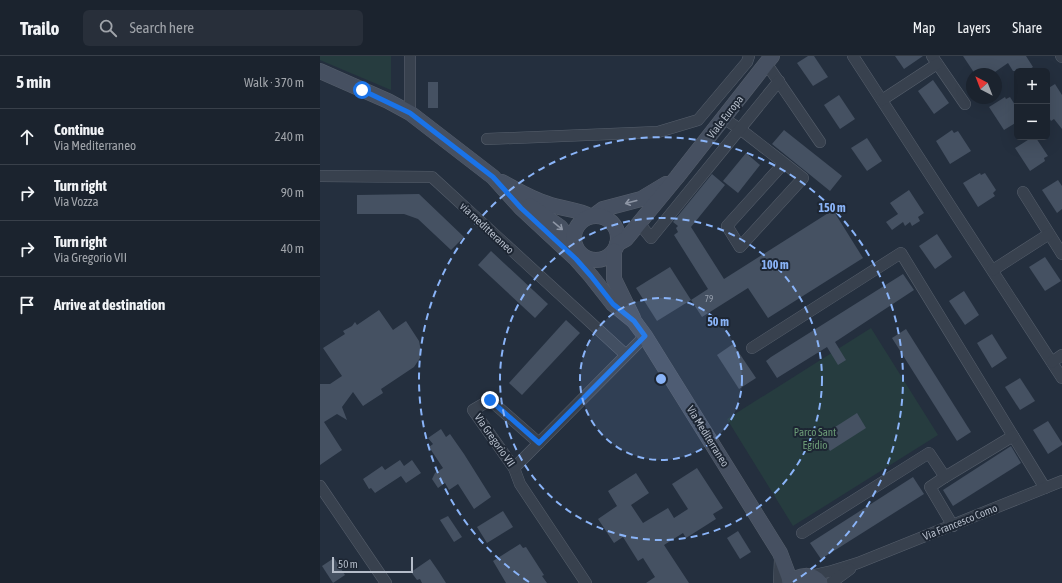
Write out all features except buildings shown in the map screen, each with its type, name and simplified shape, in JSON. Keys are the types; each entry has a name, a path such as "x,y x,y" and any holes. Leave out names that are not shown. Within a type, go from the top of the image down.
{"main road":[{"name":"Viale Europa","path":"616,248 626,239 677,177 769,60"},
{"name":"Via Mediterraneo","path":"320,71 410,113 493,177 521,208 576,259 613,304 634,321"},
{"path":"493,177 531,198 549,205 582,212 593,216"},
{"path":"493,177 560,227 578,252 588,259 595,260 609,256 616,248 618,237 617,230 609,219 602,216 593,216 583,219 575,231 575,246"},
{"path":"593,216 603,209 641,200 677,177"},
{"name":"Via Mediterraneo","path":"616,248 614,279 634,321"},
{"name":"Via Mediterraneo","path":"588,259 645,336 780,553 790,583"},
{"name":"Via Mediterraneo","path":"780,553 811,578"},
{"path":"790,583 796,578 811,578"}],"street":[{"path":"410,56 410,113"},
{"path":"487,139 658,132 698,120 747,62 749,56"},
{"path":"853,56 1062,378"},
{"path":"769,60 779,81 820,142"},
{"path":"882,100 935,60 965,104"},
{"path":"638,223 651,238 779,81"},
{"path":"724,118 740,128 803,178 740,247 727,226 784,163"},
{"name":"via meditteraneo","path":"320,176 432,177 626,355"},
{"path":"1023,192 1062,254"},
{"path":"993,270 1049,234"},
{"path":"752,348 901,253 1046,488"},
{"path":"514,468 645,336"},
{"path":"1052,362 1062,355"},
{"name":"Via Gregorio VII","path":"539,443 490,400 473,410 514,468 520,484 586,583"},
{"path":"953,526 930,487 1013,436"},
{"path":"802,533 929,453 945,477"},
{"name":"Via Francesco Como","path":"811,578 858,563 1062,481"},
{"path":"320,486 386,583"},
{"path":"779,583 780,553"},
{"name":"Via Francesco Como","path":"831,583 858,563"}],"green space":[{"path":"320,56 391,56 391,90 320,60"},
{"name":"Parco Sant Egidio","path":"871,328 938,435 793,526 727,419"}],"route":[{"path":"362,90 388,101 410,113 493,177 521,208 576,259 613,304 634,321 645,336 539,443 490,400"}]}
